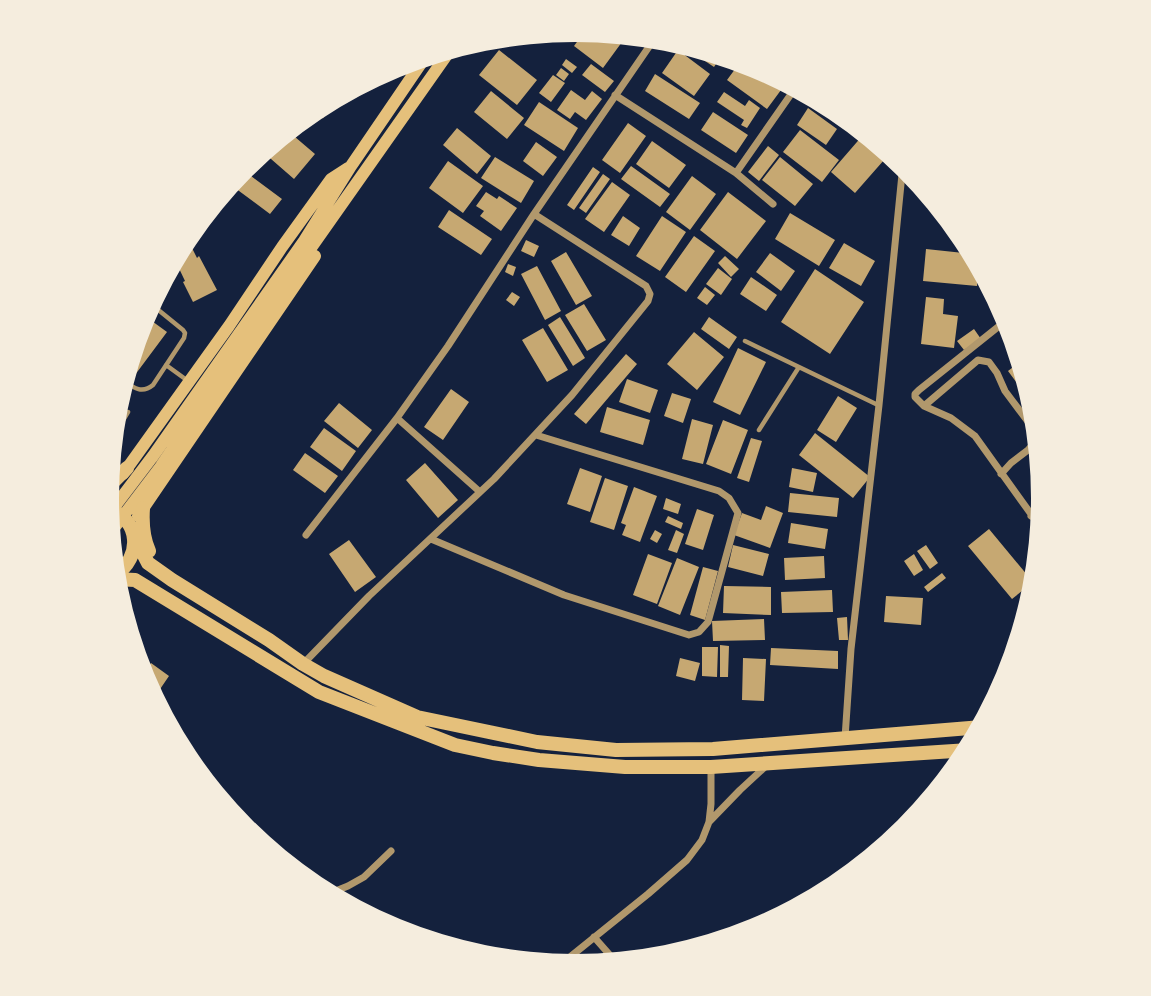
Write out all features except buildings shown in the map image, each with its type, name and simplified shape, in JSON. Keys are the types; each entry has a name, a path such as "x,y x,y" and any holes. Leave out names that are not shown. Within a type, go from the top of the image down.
{"main road":[{"path":"119,498 372,161 442,62"},
{"path":"120,520 161,466 309,243 351,166 416,71"},
{"path":"125,567 132,558 132,532 143,508 319,250 363,183 372,161"},
{"path":"120,478 331,179 351,166"},
{"path":"180,393 181,405 188,414 198,419 209,412"},
{"path":"120,475 127,468"},
{"path":"143,508 146,543 160,571"},
{"path":"120,515 148,562 160,571 303,664 455,745 539,760 625,767 711,766 955,751"},
{"path":"127,578 132,579 319,692 414,722 537,742 616,750 713,749 969,728"},
{"path":"128,587 154,592"}],"street":[{"path":"306,535 397,418 448,346 648,48"},
{"path":"615,94 736,173 773,204"},
{"path":"736,173 790,96"},
{"path":"845,737 851,649 901,180"},
{"path":"303,664 369,596 480,492 536,435 648,301 650,294 646,286 534,214"},
{"path":"998,327 915,394 916,400 951,418 975,436 1031,516"},
{"path":"924,405 978,360 989,362 1005,391 1024,417"},
{"path":"397,418 480,492"},
{"path":"431,539 564,595 689,635 699,632 708,622 738,513 729,498 719,491 536,435"},
{"path":"1001,474 1029,449"},
{"path":"709,822 770,763"},
{"path":"573,954 687,860 702,840 709,822 711,766"},
{"path":"340,889 364,877 391,851"},
{"path":"594,937 608,953"}],"lane":[{"path":"133,387 143,390 153,385 184,338 183,330 160,311"},
{"path":"745,341 879,405"},
{"path":"166,365 189,382"},
{"path":"759,430 799,367"}]}
